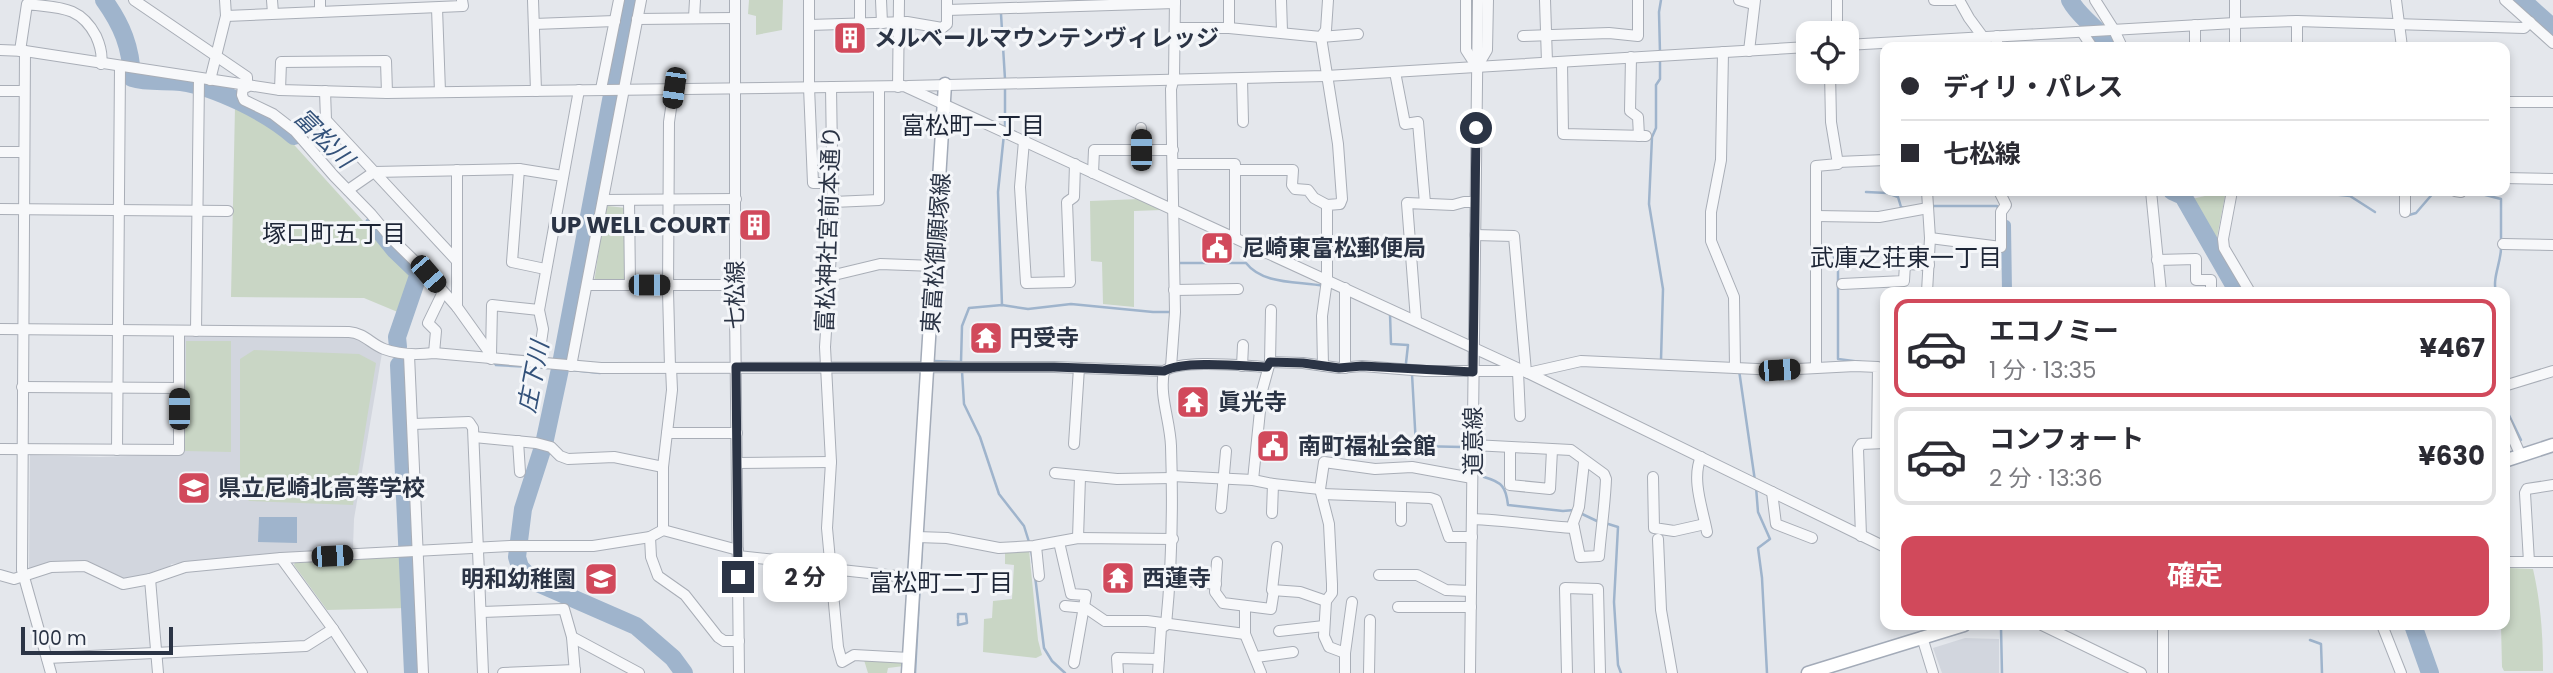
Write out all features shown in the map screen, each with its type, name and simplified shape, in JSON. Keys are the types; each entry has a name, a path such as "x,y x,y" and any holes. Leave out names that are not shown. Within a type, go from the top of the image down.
{"main road":[{"name":"東富松御願塚線","path":"908,673 946,105 945,85"},
{"path":"2510,459 2553,445"},
{"path":"1810,673 1946,630"}],"street":[{"path":"134,0 247,77 244,100 273,114 295,131 457,307 487,349 491,359"},
{"path":"156,0 156,15"},
{"path":"210,80 226,16 225,0"},
{"path":"272,0 273,13"},
{"path":"320,0 320,12"},
{"path":"226,16 320,12 367,4 415,4 437,8 463,6 462,0"},
{"path":"533,0 536,91"},
{"path":"603,89 619,0"},
{"path":"570,365 603,200 621,89 641,0"},
{"path":"694,18 695,0"},
{"name":"七松線","path":"736,0 734,89 739,673"},
{"path":"809,0 813,183 833,183"},
{"path":"860,0 860,23"},
{"path":"881,0 881,23"},
{"path":"899,0 901,86"},
{"path":"1229,0 1229,28"},
{"path":"1281,0 1282,31"},
{"path":"1235,170 1293,170 1292,185 1295,189 1308,190 1314,198 1327,205 1339,204 1342,199 1338,144 1321,37 1326,30 1328,0"},
{"path":"1466,0 1466,50 1477,67"},
{"name":"道意線","path":"1470,673 1478,0"},
{"path":"1477,67 1487,50 1488,0"},
{"path":"1545,0 1547,62"},
{"path":"1523,36 1609,33 1638,36 1639,0"},
{"path":"1739,0 1754,2 1749,51"},
{"path":"1837,0 1837,21"},
{"path":"1934,0 1953,0"},
{"path":"1959,0 1983,37"},
{"path":"2095,0 2109,30 2118,42"},
{"path":"2235,0 2235,42"},
{"path":"2396,0 2402,42"},
{"path":"2505,0 2530,22 2548,31 2553,43"},
{"path":"808,25 899,22 942,28 947,24 947,5 1175,1 1171,89 1174,290 1168,369 1162,382 1171,441 1172,477 1173,539 1166,625"},
{"path":"51,673 23,577 23,51 27,4 67,9 85,19 100,44 101,64"},
{"path":"437,8 440,92"},
{"path":"637,19 735,18"},
{"path":"534,24 615,21"},
{"path":"1897,42 1983,37 1997,42 2109,30 2298,21 2525,28 2530,22"},
{"path":"2297,42 2298,21"},
{"path":"2195,25 2196,42"},
{"path":"1175,28 1282,31 1321,37 1358,34"},
{"path":"2086,32 2090,42"},
{"path":"1859,44 1880,43"},
{"path":"0,50 23,51 128,68 199,84 210,80 280,90 387,93 1242,79 1796,48"},
{"path":"1723,52 1721,160 1711,212 1711,241 1734,297 1735,368"},
{"path":"1562,62 1563,134 1642,136 1639,117 1630,111 1631,57"},
{"path":"280,90 281,62 386,61 387,93"},
{"path":"117,450 119,211 128,68"},
{"path":"1395,72 1405,124 1418,122 1425,203"},
{"path":"1242,79 1243,122"},
{"path":"196,331 199,84"},
{"path":"1830,84 1831,122 1838,162"},
{"path":"833,202 879,200 879,86"},
{"path":"901,86 1474,347 1880,544"},
{"name":"富松神社宮前本通り","path":"831,87 833,202 825,327 831,462 827,528 838,647 842,662 854,655 909,657"},
{"path":"663,530 663,467 672,390 669,122 674,88"},
{"path":"538,363 543,329 539,310 545,269 579,90"},
{"path":"0,91 24,91"},
{"path":"325,91 326,120 457,261"},
{"path":"2510,102 2553,102"},
{"path":"1141,128 1141,150"},
{"path":"1024,141 1020,187 1026,283 1070,282 1067,202 1074,197 1075,164"},
{"path":"1093,173 1094,150 1173,150"},
{"path":"0,152 24,152"},
{"path":"1816,367 1816,166 1880,160"},
{"path":"1173,164 1235,163 1235,238"},
{"path":"348,190 374,172 519,169 563,176"},
{"path":"519,169 512,262 545,269"},
{"path":"457,170 457,307"},
{"path":"2510,178 2553,179"},
{"path":"1927,196 1930,238 1928,287"},
{"path":"1930,238 2001,247 2001,212 2006,205 2002,196"},
{"path":"2151,196 2160,287"},
{"path":"2231,196 2223,239 2224,248 2247,287"},
{"path":"2405,196 2405,212"},
{"path":"603,200 736,199"},
{"path":"629,200 630,285"},
{"path":"1416,320 1407,203 1453,205 1475,202"},
{"path":"1323,366 1322,316 1327,280 1327,205"},
{"path":"1816,216 1879,217 1928,208"},
{"path":"0,209 228,211"},
{"path":"1475,235 1514,236 1524,371 1520,416"},
{"path":"2503,244 2553,245"},
{"path":"2157,260 2196,260 2196,280 2211,280 2211,287"},
{"path":"830,276 880,264 935,266"},
{"path":"1842,284 1904,281 1905,264 1930,265"},
{"path":"587,285 735,285"},
{"path":"1345,288 1345,368"},
{"path":"1174,290 1238,289"},
{"path":"434,353 436,331 428,323 443,292"},
{"path":"491,359 492,305 539,310"},
{"path":"1252,480 1262,391 1269,365 1271,310"},
{"path":"0,329 349,332 364,335 383,349 409,355 434,353 557,365 671,368 1168,369 1269,365 1345,368 1362,366 1473,372 1524,371 1581,361 1779,370 1880,367"},
{"path":"0,449 179,450 179,331"},
{"path":"1242,366 1243,345"},
{"path":"409,355 413,424 412,552 423,673"},
{"path":"1063,434 1075,440 1079,368"},
{"path":"2510,384 2553,371"},
{"path":"22,387 179,388"},
{"path":"413,424 468,422 473,428 484,673"},
{"path":"2510,431 2521,456"},
{"path":"667,433 737,433"},
{"path":"474,438 539,444 551,447 560,456 568,459 614,457 663,467"},
{"path":"518,441 520,472"},
{"path":"1861,536 1858,449 1861,444 1880,443"},
{"path":"1473,446 1571,450 1604,474 1605,520 1599,556 1580,557 1573,523 1579,507 1584,462"},
{"path":"1510,448 1510,485 1550,489 1552,450"},
{"path":"1221,509 1226,451"},
{"path":"1653,477 1649,507 1654,528 1674,531 1706,528 1698,485 1698,464 1701,457"},
{"path":"737,463 831,462"},
{"path":"1345,653 1326,643 1324,626 1326,601 1332,593 1332,584 1329,524 1321,492 1324,462 1375,469 1412,467 1472,478"},
{"path":"1055,473 1080,477 1252,480 1321,492 1436,500 1449,537 1472,537"},
{"path":"1078,537 1080,477"},
{"path":"1272,513 1273,484"},
{"path":"2529,562 2525,493 2527,489 2553,485"},
{"path":"1772,492 1776,524 1812,538"},
{"path":"1401,498 1401,521"},
{"path":"1472,519 1510,520 1541,526 1574,528"},
{"path":"0,575 14,579 62,566 85,566 123,583 150,579 185,567 281,558 593,545 650,537 663,530 738,553 915,578"},
{"path":"650,537 651,557 658,576 685,595 718,637 724,641 739,641"},
{"path":"918,537 947,538 999,548 1033,546 1078,537 1173,539"},
{"path":"1658,539 1661,610 1672,673"},
{"path":"1059,542 1071,594 1086,595 1074,663"},
{"path":"1033,546 1039,576"},
{"path":"1217,562 1215,592 1223,603 1271,609 1276,547"},
{"path":"281,558 362,673"},
{"path":"2510,562 2553,562"},
{"path":"1380,575 1417,575 1446,590 1471,591"},
{"path":"150,579 158,673"},
{"path":"1170,579 1216,584"},
{"path":"1567,673 1565,588 1598,589 1600,673"},
{"path":"1274,590 1300,592 1326,601"},
{"path":"1345,673 1352,602"},
{"path":"1065,606 1083,607 1105,621 1147,621 1245,634"},
{"path":"1245,607 1245,634 1261,673"},
{"path":"1398,607 1471,607"},
{"path":"482,612 564,609 572,637 575,671 503,673"},
{"path":"1369,673 1370,620"},
{"path":"1158,673 1161,628 1166,625"},
{"path":"1279,631 1324,626"},
{"path":"47,658 306,646 333,629"},
{"path":"2052,630 2141,673"},
{"path":"2163,630 2163,673"},
{"path":"2384,630 2401,673"},
{"path":"572,637 639,673"},
{"path":"1922,637 1933,673"},
{"path":"1256,657 1293,652"},
{"path":"1118,673 1117,658 1158,659"}],"shaded area":[{"name":"県立尼崎北高等学校","path":"351,336 382,353 354,519 353,548 171,564 170,568 134,578 120,578 81,562 47,562 29,570 30,455 100,457 182,454 182,337"},
{"path":"1965,638 1999,639 1999,673 1942,673 1933,648"}],"green space":[{"path":"749,0 783,0 782,30 756,35 756,16 748,14"},
{"path":"235,107 287,137 412,275 400,313 364,298 231,297"},
{"path":"2225,196 2216,242 2192,199"},
{"path":"1140,199 1162,210 1134,211 1134,307 1103,304 1102,262 1091,261 1090,201"},
{"path":"605,208 626,208 627,280 594,283"},
{"path":"186,341 231,341 231,452 185,451"},
{"path":"254,350 359,354 376,363 353,505 249,501 240,489 240,359"},
{"path":"1029,550 1038,640 1042,655 1036,658 983,652 984,619 992,618 993,601 1012,599 1014,565 1005,564 1005,551"},
{"path":"402,556 405,558 407,608 327,610 294,565 295,562"},
{"path":"2510,568 2533,569 2541,620 2543,671 2504,671 2501,630 2510,630"},
{"path":"864,660 904,661 904,666 888,668 887,673 868,673"}],"water":[{"path":"259,517 297,517 297,543 258,542"}],"waterway":[{"name":"富松川","path":"104,0 124,37 130,56 132,78 181,82 210,89 256,110 294,136"},
{"name":"庄下川","path":"630,0 560,369 544,444 523,509 517,557 520,567 533,581 636,626 673,658 684,673"},
{"path":"1660,53 1661,0"},
{"path":"2070,0 2106,42"},
{"path":"2522,0 2553,28"},
{"path":"1001,14 1005,79"},
{"path":"1660,59 1649,204 1663,289 1661,360"},
{"path":"1005,88 1005,127"},
{"path":"1002,305 998,192 1004,134"},
{"path":"1866,192 1880,193"},
{"path":"1895,196 1904,208"},
{"path":"2183,196 2235,287"},
{"path":"2350,196 2375,212"},
{"path":"2409,215 2416,213 2431,196"},
{"path":"2489,196 2501,199 2501,241"},
{"path":"1931,206 1997,206 1999,209"},
{"name":"富松川","path":"374,224 395,250 419,273 397,337 398,347"},
{"path":"2006,225 2007,287"},
{"path":"2496,287 2501,248"},
{"path":"1818,252 1832,254 1838,263 1838,359 1861,362"},
{"path":"1178,263 1246,263 1253,270 1271,279 1324,286"},
{"name":"富松川","path":"419,273 425,278"},
{"path":"934,361 961,362 962,326 969,308 1002,305 1028,309 1071,304 1171,312"},
{"path":"1388,313 1391,344 1408,345 1406,363"},
{"path":"494,362 496,365 548,368"},
{"name":"富松川","path":"399,365 413,673"},
{"path":"572,370 600,373"},
{"path":"1739,370 1755,481"},
{"path":"962,371 964,404 980,437 999,494 1024,526 1029,542"},
{"path":"1412,374 1416,446 1462,447"},
{"path":"2510,417 2521,440"},
{"path":"1484,477 1502,486 1508,505 1574,510"},
{"path":"1756,487 1758,512 1770,539 1758,548 1767,673"},
{"path":"1580,513 1599,522"},
{"path":"1605,523 1618,527 1614,602 1618,665 1621,673"},
{"path":"915,673 922,542"},
{"path":"1031,549 1033,563"},
{"path":"1035,576 1044,648 1052,661 1065,673"},
{"path":"958,618 958,614 966,614 967,623 958,625 958,620"},
{"path":"2001,630 2002,673"},
{"path":"2415,630 2430,673"},
{"path":"2310,640 2321,644 2322,673"}],"place":[{"name":"メルベールマウンテンヴィレッジ","path":"850,38"},
{"name":"UP WELL COURT","path":"755,225"},
{"name":"尼崎東富松郵便局","path":"1217,248"},
{"name":"円受寺","path":"986,338"},
{"name":"眞光寺","path":"1193,402"},
{"name":"南町福祉会館","path":"1273,446"},
{"name":"県立尼崎北高等学校","path":"194,488"},
{"name":"西蓮寺","path":"1118,578"},
{"name":"明和幼稚園","path":"601,579"}],"district":[{"name":"富松町一丁目","path":"973,125"},
{"name":"塚口町五丁目","path":"334,233"},
{"name":"武庫之荘東一丁目","path":"1906,257"},
{"name":"富松町二丁目","path":"941,582"}],"route":[{"path":"738,577 736,367 1054,367 1164,371 1171,367 1221,365 1267,367 1270,362 1339,368 1362,366 1473,372 1476,128"}]}
